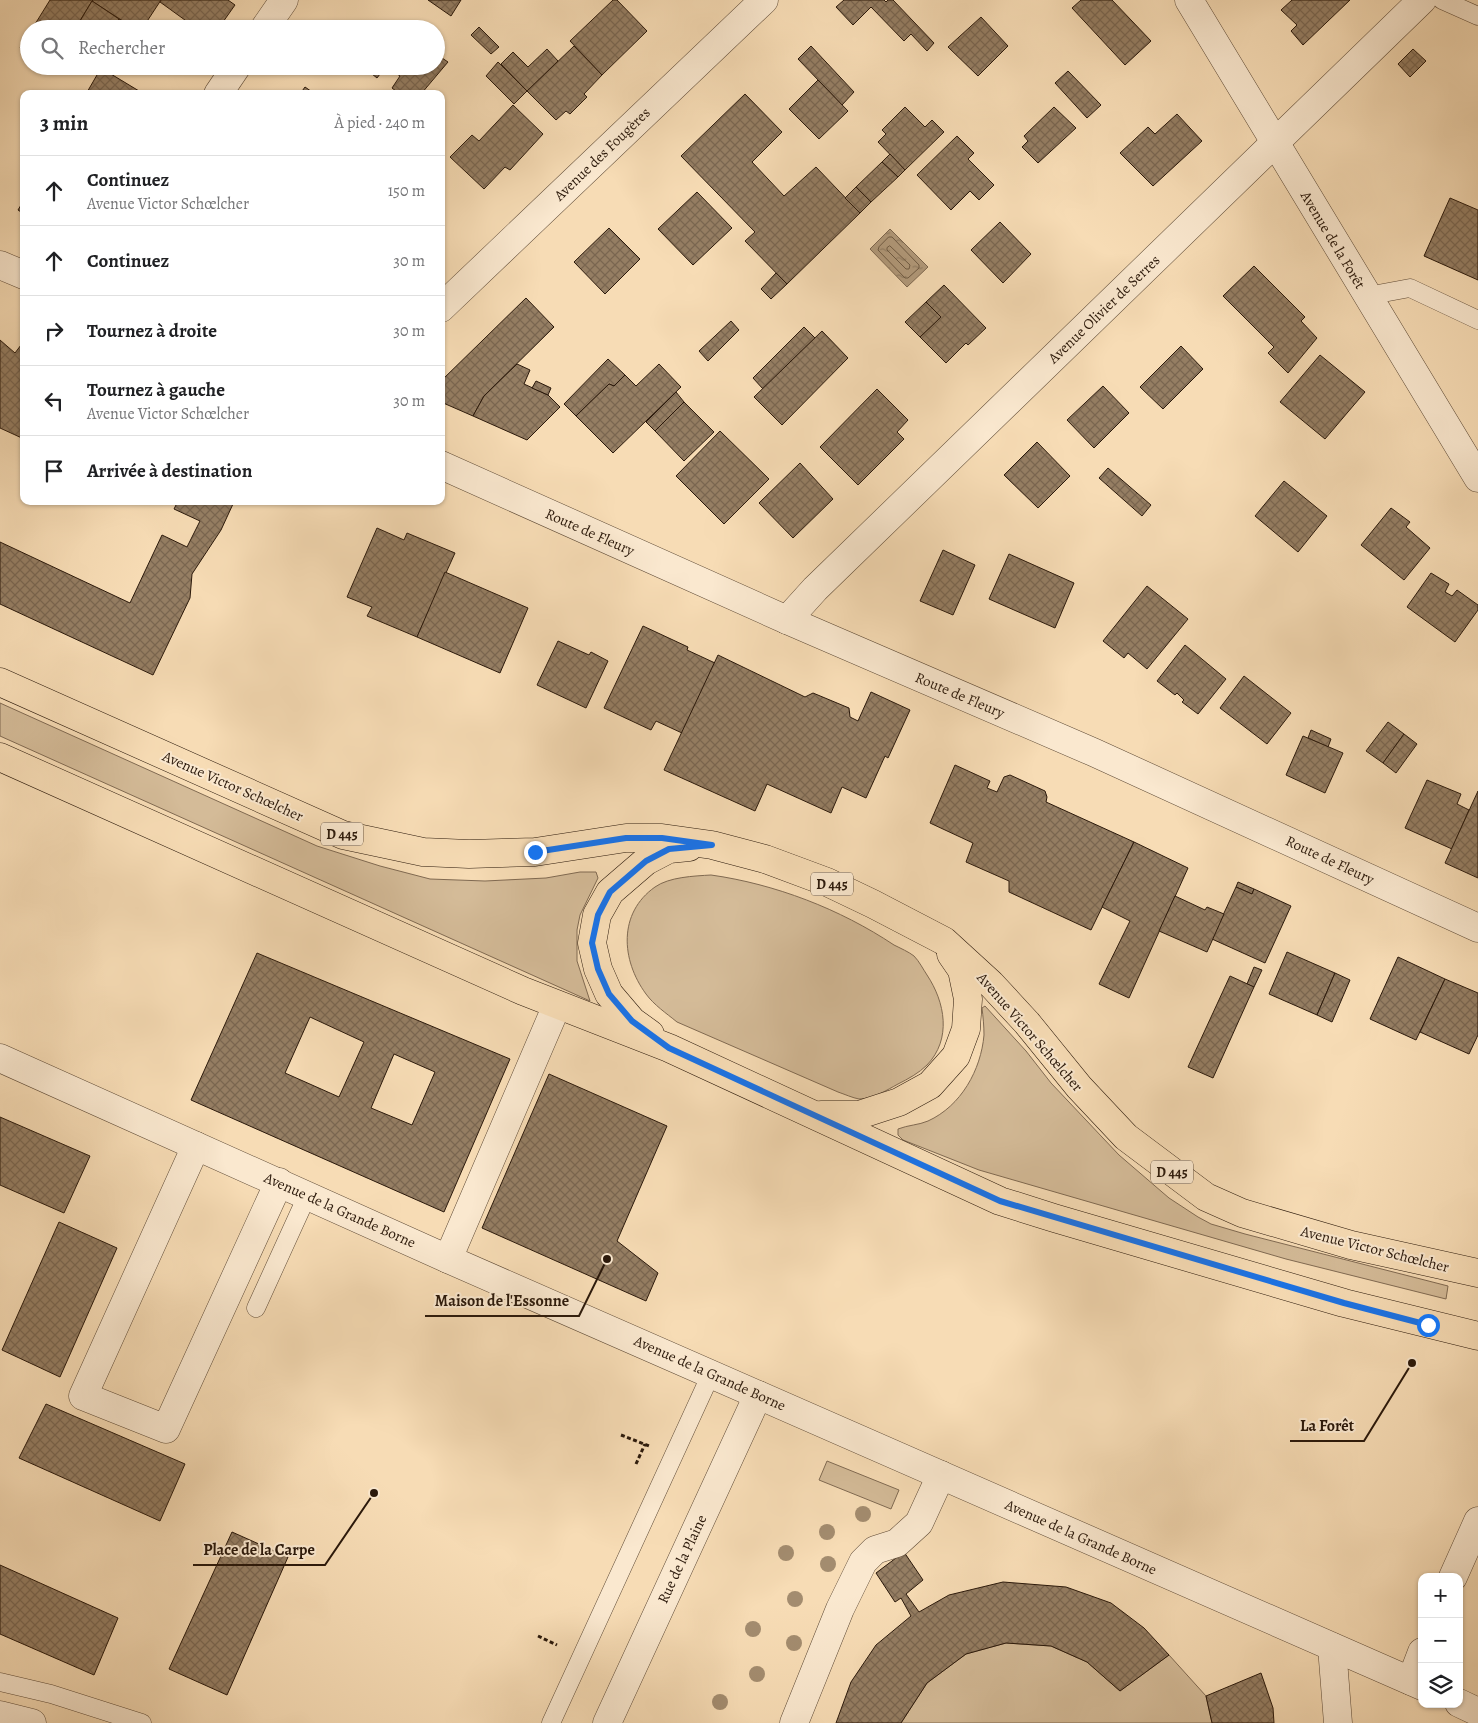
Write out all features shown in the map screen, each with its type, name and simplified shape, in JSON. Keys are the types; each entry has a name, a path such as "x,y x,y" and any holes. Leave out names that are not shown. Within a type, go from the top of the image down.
{"main road":[{"name":"Avenue Victor Schœlcher","path":"0,682 343,835 423,852 469,854 535,852 626,838 662,838 712,845 765,859 827,882 874,904 944,941 991,984 1079,1087 1126,1137 1206,1197 1242,1213 1351,1246 1478,1273"},
{"path":"0,757 557,1005 669,1048 1000,1201 1344,1303 1478,1336"},
{"path":"669,1048 632,1021 609,994 598,969 592,943 598,915 610,892 646,861 669,849 712,845"},
{"path":"812,1115 859,1115 900,1102 930,1085 956,1056 966,1029 968,999 962,970 944,941"}],"street":[{"path":"270,20 284,0"},
{"name":"Avenue des Fougères","path":"445,304 764,0"},
{"name":"Avenue de la Forêt","path":"1189,0 1478,478"},
{"name":"Avenue Olivier de Serres","path":"787,620 815,589 1422,0"},
{"path":"221,90 231,75"},
{"path":"0,265 20,273"},
{"name":"Route de Fleury","path":"445,467 787,620 1093,752 1478,928"},
{"path":"448,1259 557,1005"},
{"name":"Avenue de la Grande Borne","path":"0,1058 448,1259 1332,1648 1416,1683"},
{"path":"196,1146 84,1396 166,1429 279,1182"},
{"name":"Rue de la Plaine","path":"608,1723 758,1395"},
{"path":"794,1723 840,1609 863,1562 875,1550 897,1543 919,1522 941,1475"},
{"path":"1455,1573 1478,1522"},
{"path":"1332,1648 1338,1723"},
{"path":"1416,1683 1420,1663"},
{"path":"1463,1705 1478,1712"},
{"path":"0,1715 32,1723"}],"lane":[{"path":"1442,0 1478,16"},
{"path":"1367,296 1410,288 1478,320"},
{"path":"256,1308 307,1196"},
{"path":"551,1723 711,1374"},
{"path":"0,1682 51,1694 142,1723"}],"path":[{"path":"636,1464 645,1444"}],"shaded area":[{"path":"0,703 317,846 380,866 430,879 485,881 546,878 580,872 596,872 598,878 580,915 577,930 577,961 590,1001 0,736"},
{"path":"711,875 759,885 829,909 852,920 914,956 933,986 942,1008 943,1032 940,1044 935,1055 927,1065 913,1076 880,1094 859,1099 838,1092 677,1022 656,1005 638,981 628,952 629,923 634,910 655,887 667,881"},
{"path":"985,1006 1026,1051 1051,1083 1119,1155 1169,1198 1198,1217 1211,1224 1245,1234 1448,1286 1446,1299 1286,1259 979,1170 903,1140 898,1135 898,1129 928,1121 940,1114 950,1106 967,1086 974,1074 982,1048 984,1035 982,1008"},
{"path":"827,1461 899,1490 891,1509 819,1480"},
{"path":"1006,1643 1051,1646 1087,1662 1120,1691 1169,1655 1206,1696 1212,1723 901,1723 927,1683 966,1654"}],"water":[{"path":"890,229 928,267 907,287 870,249"}],"building":[{"path":"50,0 92,1 80,20 38,20"},
{"path":"161,0 148,20 121,20 92,1"},
{"path":"161,0 228,0 235,5 224,20 185,20 160,2"},
{"path":"428,0 461,0 451,16"},
{"path":"613,0 617,0 647,31 602,75 570,41"},
{"path":"844,0 884,0 886,2 893,0 934,43 927,51 911,34 904,41 871,7 853,25 836,7"},
{"path":"1081,0 1112,0 1151,41 1125,65 1072,8"},
{"path":"1292,0 1350,0 1303,45 1291,31 1297,25 1281,10"},
{"path":"92,1 119,19 118,20 81,20"},
{"path":"981,17 1008,46 978,76 948,47"},
{"path":"479,27 499,47 491,54 471,35"},
{"path":"574,46 602,75 584,94 587,97 570,114 566,111 556,120 527,91"},
{"path":"811,46 854,92 842,105 798,59"},
{"path":"547,49 558,61 527,91 501,64 513,52 528,67"},
{"path":"1413,49 1426,61 1410,77 1398,64"},
{"path":"498,62 527,91 514,104 486,76"},
{"path":"1068,71 1101,105 1087,118 1055,83"},
{"path":"97,75 113,75 137,90 88,90"},
{"path":"399,75 437,75 424,90 395,90 392,88 400,76"},
{"path":"818,80 848,111 819,139 789,109"},
{"path":"745,94 782,132 752,162 784,196 816,167 860,213 787,284 745,241 755,232 681,156"},
{"path":"513,105 543,134 510,170 505,167 484,189 450,157 472,135 479,141"},
{"path":"905,107 925,127 932,120 944,132 905,170 878,142 886,134 882,130"},
{"path":"1054,107 1076,128 1038,163 1022,147 1028,141 1024,136"},
{"path":"1177,114 1202,141 1153,186 1120,153 1148,127 1155,134"},
{"path":"957,136 974,153 968,159 994,185 979,200 970,191 951,210 917,175"},
{"path":"890,154 905,170 898,177 882,162"},
{"path":"882,162 898,177 871,202 856,187"},
{"path":"856,187 871,202 860,213 845,198"},
{"path":"697,192 732,228 693,265 658,229"},
{"path":"1450,198 1478,210 1478,280 1424,256"},
{"path":"1000,222 1031,254 1003,283 971,250"},
{"path":"609,228 640,259 605,294 574,262"},
{"path":"1254,266 1305,317 1301,321 1317,338 1288,373 1268,353 1274,347 1223,296"},
{"path":"776,273 787,284 771,299 761,289"},
{"path":"944,285 986,328 968,345 966,343 946,363 920,337 941,317 926,302"},
{"path":"526,298 554,327 484,396 473,416 445,404 445,377"},
{"path":"926,302 941,317 920,337 905,322"},
{"path":"731,321 739,330 708,361 699,351"},
{"path":"804,327 815,338 763,389 753,378"},
{"path":"822,331 848,358 782,425 754,397"},
{"path":"0,340 15,353 20,346 20,437 0,428"},
{"path":"1181,346 1203,369 1163,409 1140,387"},
{"path":"1320,355 1365,392 1325,439 1280,402"},
{"path":"608,359 625,375 614,386 609,384 576,416 564,404"},
{"path":"517,364 530,370 524,384 548,395 560,407 527,440 473,416 484,396"},
{"path":"659,364 681,387 613,453 576,416 609,384 614,386 625,375 636,386"},
{"path":"536,381 551,388 548,395 532,388"},
{"path":"1103,386 1129,413 1094,448 1067,420"},
{"path":"877,389 908,420 897,432 904,439 858,485 820,447"},
{"path":"676,392 684,402 655,431 646,422"},
{"path":"684,402 714,432 684,461 655,431"},
{"path":"720,431 769,479 724,524 676,476"},
{"path":"1037,442 1070,476 1038,508 1004,475"},
{"path":"800,463 833,499 793,538 759,503"},
{"path":"1108,468 1151,505 1142,516 1099,478"},
{"path":"1284,481 1327,516 1298,552 1255,516"},
{"path":"176,505 233,505 221,530 192,574 190,598 153,675 0,604 0,542 130,603 162,535 187,547 200,521 174,509"},
{"path":"1391,508 1410,522 1406,527 1430,548 1404,580 1361,545"},
{"path":"377,528 404,540 407,533 455,553 417,637 367,616 372,607 347,597"},
{"path":"943,550 975,565 953,615 920,601"},
{"path":"1009,554 1074,583 1055,628 989,599"},
{"path":"445,572 528,608 500,673 417,637"},
{"path":"1431,573 1449,584 1445,592 1452,596 1457,590 1478,605 1478,610 1455,642 1407,607"},
{"path":"1147,586 1188,619 1147,669 1128,653 1124,658 1103,641"},
{"path":"643,626 688,647 687,650 715,663 682,733 656,721 651,730 604,708"},
{"path":"558,641 589,655 591,652 608,661 586,708 537,685"},
{"path":"1185,645 1226,679 1198,714 1182,702 1184,700 1177,693 1175,695 1157,681"},
{"path":"718,655 805,697 813,693 849,708 850,717 858,721 871,692 910,710 888,758 885,756 866,798 842,787 831,813 767,784 755,811 664,770"},
{"path":"1244,676 1291,713 1267,744 1220,708"},
{"path":"1388,722 1404,734 1383,763 1366,751"},
{"path":"1311,730 1331,739 1328,747 1308,738"},
{"path":"1404,734 1417,744 1396,773 1383,763"},
{"path":"1303,736 1343,753 1325,793 1286,775"},
{"path":"955,765 990,781 987,788 997,792 1004,777 1010,775 1045,791 1046,802 1134,842 1091,930 1009,892 1009,881 966,862 973,843 930,823"},
{"path":"1427,780 1461,794 1457,804 1469,810 1452,849 1405,828"},
{"path":"1478,791 1478,878 1445,863"},
{"path":"1134,842 1188,868 1129,998 1099,984 1130,921 1102,907"},
{"path":"1238,882 1254,889 1252,894 1236,887"},
{"path":"1236,887 1252,894 1254,889 1291,906 1265,963 1212,939"},
{"path":"1175,896 1205,910 1207,907 1224,914 1207,952 1159,931"},
{"path":"1287,952 1335,973 1317,1015 1269,994"},
{"path":"257,953 510,1059 444,1212 191,1100","holes":["310,1017 364,1042 339,1097 285,1073","394,1054 435,1072 412,1125 371,1108"]},
{"path":"1398,957 1445,979 1416,1040 1370,1019"},
{"path":"1254,967 1262,970 1254,987 1247,984"},
{"path":"1335,973 1350,980 1332,1022 1317,1015"},
{"path":"1230,976 1254,987 1213,1078 1188,1067"},
{"path":"1445,979 1478,993 1478,1035 1469,1054 1420,1032"},
{"path":"549,1074 667,1126 617,1241 658,1273 646,1301 482,1228"},
{"path":"0,1117 90,1156 64,1213 0,1185"},
{"path":"59,1222 117,1248 60,1377 2,1350"},
{"path":"46,1404 185,1464 160,1521 19,1458"},
{"path":"232,1532 288,1557 227,1695 169,1669"},
{"path":"904,1552 923,1580 906,1594 919,1612 949,1595 1003,1582 1066,1587 1111,1603 1144,1628 1169,1655 1120,1691 1087,1662 1051,1646 1006,1643 966,1654 927,1683 901,1723 836,1723 851,1682 876,1645 911,1616 901,1598 895,1602 876,1573"},
{"path":"0,1565 118,1618 94,1675 0,1634"},
{"path":"1261,1673 1273,1708 1274,1723 1212,1723 1206,1696"}],"place":[{"name":"Maison de l'Essonne","path":"607,1259"},
{"name":"La Forêt","path":"1412,1363"},
{"name":"Place de la Carpe","path":"374,1493"}],"route":[{"path":"535,852 626,838 662,838 712,845 669,849 646,861 610,892 598,915 592,943 598,969 609,994 632,1021 669,1048 1000,1201 1344,1303 1428,1325"}]}
